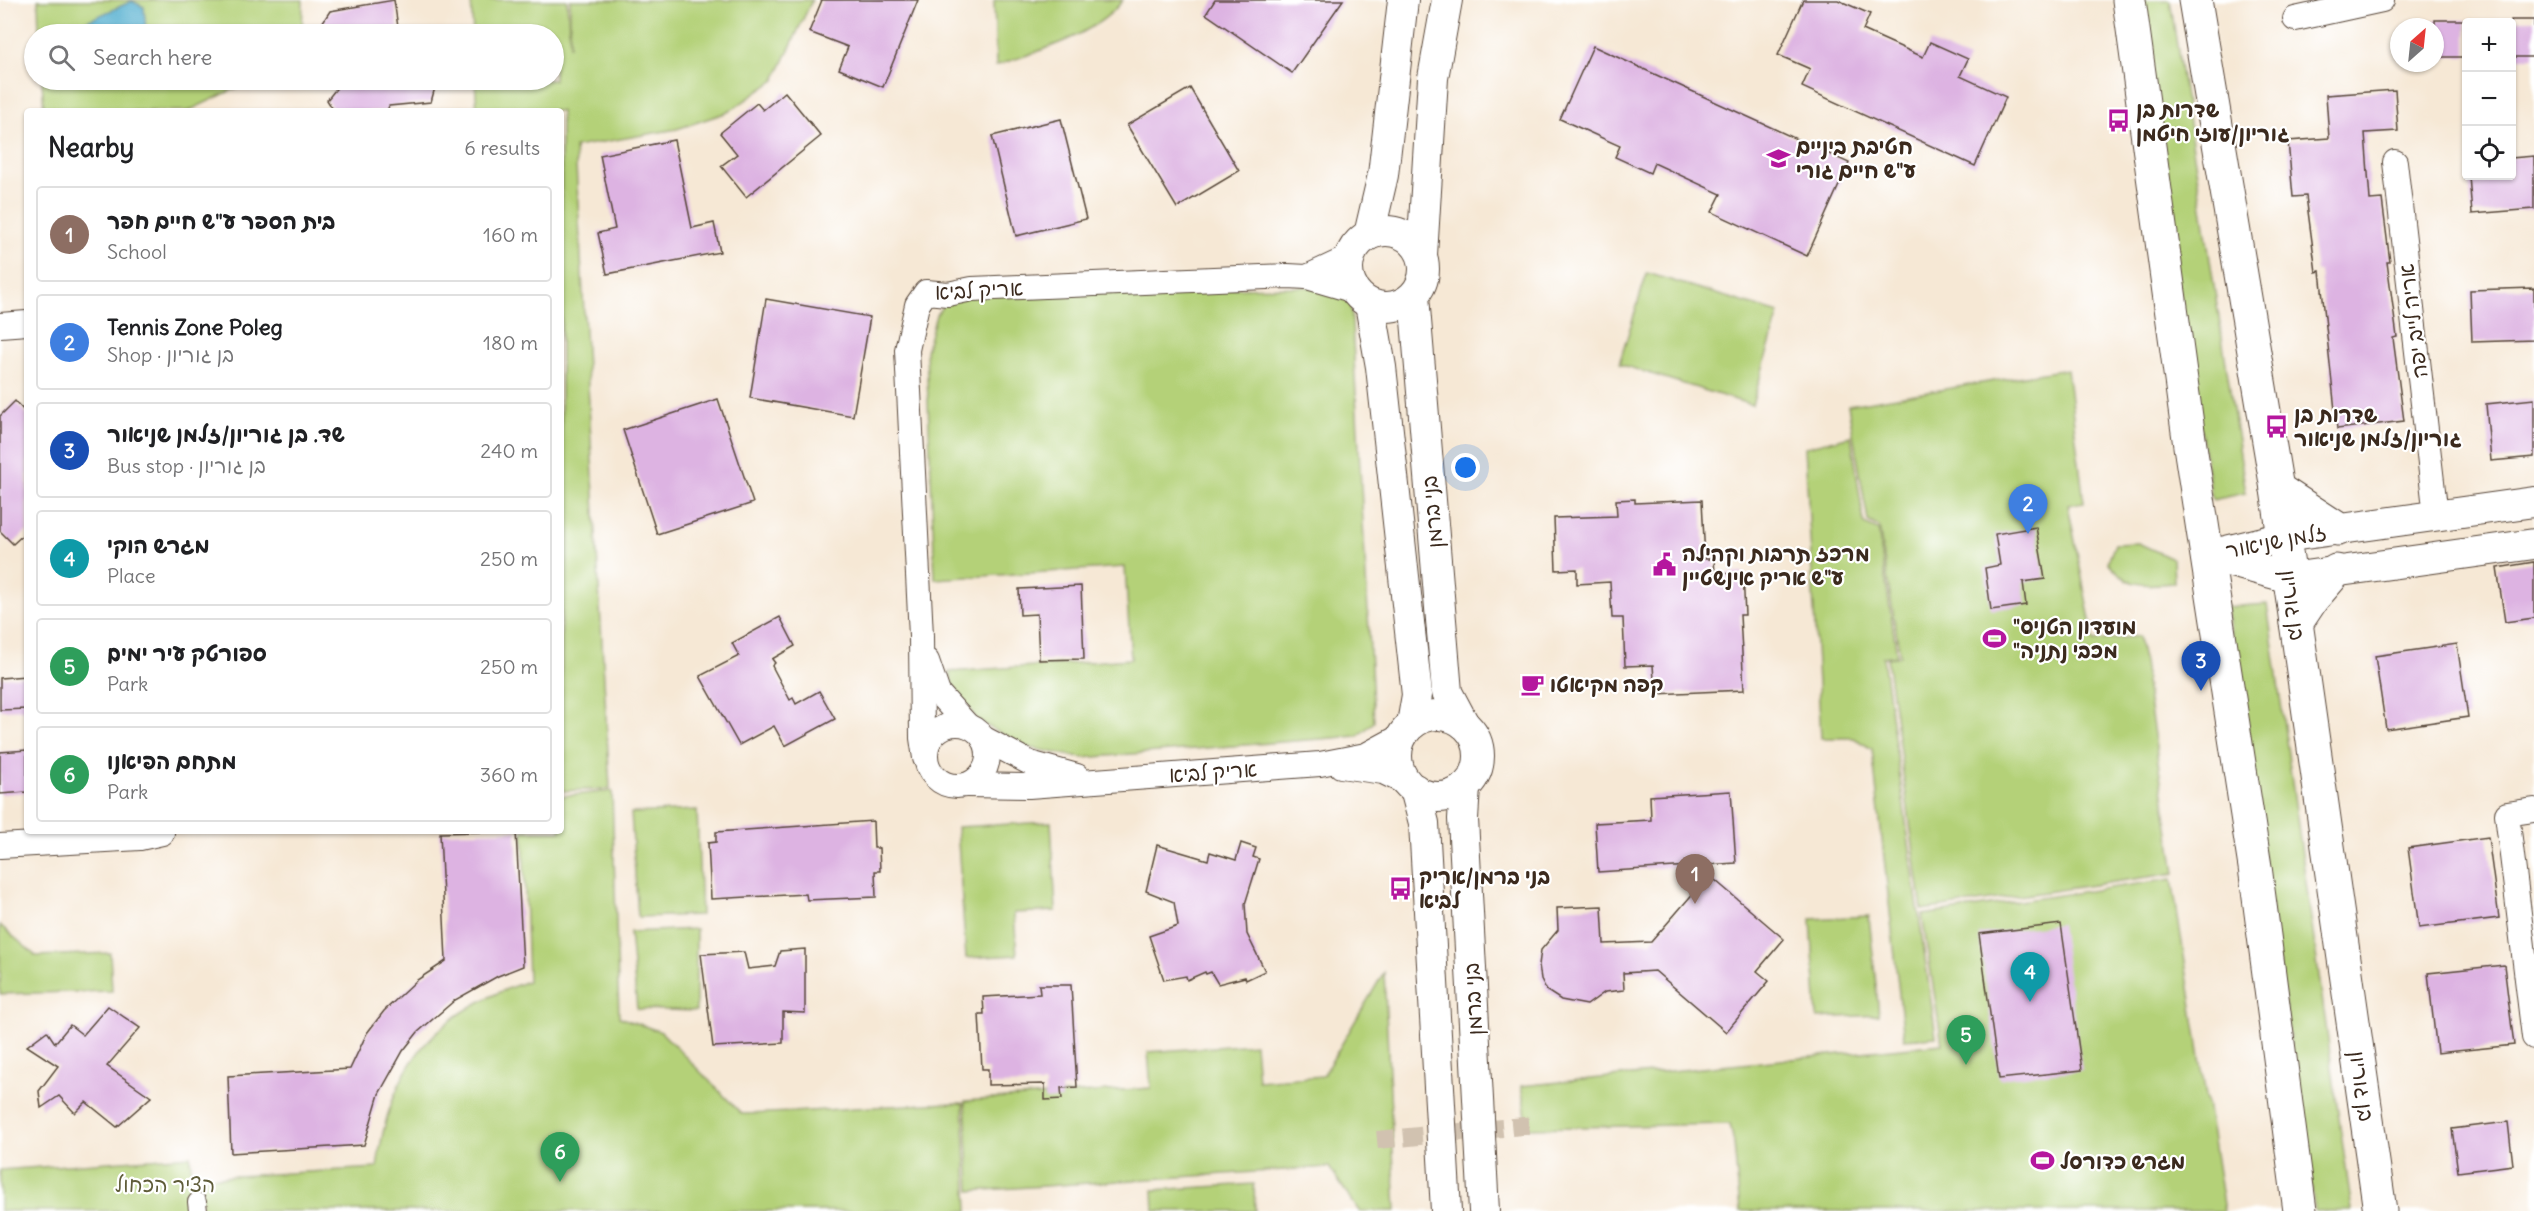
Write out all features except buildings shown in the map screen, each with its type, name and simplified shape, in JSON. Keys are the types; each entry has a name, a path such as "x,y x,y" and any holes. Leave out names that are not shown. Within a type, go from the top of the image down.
{"main road":[{"path":"2129,0 2206,555 2255,867 2301,1211"},
{"name":"בן גוריון","path":"2195,0 2277,489 2380,1211"},
{"path":"2277,489 2338,529"},
{"path":"2296,623 2312,598 2336,571"}],"street":[{"path":"1369,235 1383,176 1403,0"},
{"path":"1422,255 1413,242 1397,232 1385,231 1369,235 1354,248 1348,273 1362,298 1394,308 1414,296 1423,283 1425,270 1422,255 1433,78 1447,0"},
{"path":"1438,52 1452,0"},
{"path":"2295,19 2382,0"},
{"name":"אריה לייב יפה","path":"2395,162 2436,516"},
{"name":"אריק לביא","path":"925,758 922,738 921,636 907,350 917,305 926,292 948,294 972,289 1307,277 1350,257"},
{"name":"אריק לביא","path":"1307,277 1362,298"},
{"name":"בני ברמן","path":"1414,296 1446,692 1464,724"},
{"name":"בני ברמן","path":"1362,298 1381,368 1417,695 1407,730"},
{"path":"0,325 24,323"},
{"name":"זלמן שניאור","path":"2206,555 2284,537 2534,502"},
{"name":"זלמן שניאור","path":"2206,555 2289,578 2534,544"},
{"name":"אריק לביא","path":"921,636 930,674 938,693 975,732 1013,755 1052,770 1067,775 1106,780"},
{"path":"1438,714 1451,717 1464,724 1473,735 1478,748 1479,762 1474,776 1465,787 1452,794 1438,797 1412,787 1401,773 1397,759 1407,730 1424,717 1438,714"},
{"path":"957,723 975,732 987,747 986,766 975,781 952,786 943,783 929,770 925,758 930,738 938,730 957,723"},
{"name":"אריק לביא","path":"966,784 1029,786 1320,764 1366,755 1407,730"},
{"name":"אריק לביא","path":"1320,764 1383,772 1412,787"},
{"name":"בני ברמן","path":"1412,787 1424,823 1446,1211"},
{"name":"בני ברמן","path":"1465,787 1463,819 1484,1211"},
{"path":"2534,810 2507,814 2534,1037"},
{"path":"27,844 61,834"},
{"path":"0,846 140,838 157,834"}],"green space":[{"path":"38,0 303,0 302,24 39,24"},
{"path":"471,0 567,0 570,47 570,0 812,0 775,80 728,112 677,129 575,147 610,789 564,791 564,108 477,108 476,90 564,90 564,24 472,24"},
{"path":"994,0 1123,0 1111,13 1082,33 996,66"},
{"path":"2134,0 2170,0 2246,493 2212,500"},
{"path":"43,90 232,90 194,108 44,108"},
{"path":"1647,273 1779,313 1752,405 1619,364"},
{"path":"1350,286 1374,722 1358,736 1082,758 1026,747 978,721 953,685 949,672 1131,659 1125,567 935,579 926,351 936,315 952,293"},
{"name":"\"מועדון הטניס \"מכבי נתניה","path":"2067,369 2084,502 2068,505 2094,641 2139,636 2175,873 1922,910 1887,658 1900,656 1879,527 1868,521 1848,405"},
{"path":"1851,436 1864,524 1878,530 1897,655 1883,657 1936,1037 1904,1039 1872,749 1854,738 1821,738 1805,447"},
{"path":"2138,543 2173,559 2174,583 2144,584 2130,581 2108,562 2115,544"},
{"path":"2267,604 2352,1211 2315,1211 2227,607"},
{"path":"612,791 619,1017 661,1032 742,1114 963,1103 968,1211 202,1211 201,1178 377,1168 383,1132 392,1101 405,1073 421,1049 441,1028 466,1010 494,994 528,981 523,834 564,834 564,796"},
{"path":"697,810 701,915 638,917 631,813"},
{"path":"1051,822 1056,911 1014,913 1017,955 966,958 957,827"},
{"path":"2172,879 2224,1211 1740,1211 1734,1143 1730,1124 1528,1128 1521,1086 1942,1044 1922,915"},
{"path":"1869,916 1879,1015 1817,1018 1811,919"},
{"path":"0,925 36,956 110,953 112,991 0,994"},
{"path":"696,929 696,1011 637,1009 630,932"},
{"path":"1384,972 1396,1211 1359,1211 1329,1167 970,1191 965,1101 1151,1088 1148,1052 1255,1044 1258,1081 1323,1076"},
{"name":"הציר הכחול","path":"190,1156 195,1211 0,1211 0,1170"},
{"path":"1254,1184 1255,1211 1154,1211 1153,1190"}],"water":[{"path":"132,1 144,7 145,24 80,24"}],"tunnel":[{"path":"1377,1140 1534,1125"}],"place":[{"name":"שדרות בן גוריון/עוזי חיטמן","path":"2118,121"},
{"name":"חטיבת ביניים ע\"ש חיים גורי","path":"1778,158"},
{"name":"שדרות בן גוריון/זלמן שניאור","path":"2276,426"},
{"name":"Tennis Zone Poleg","path":"2028,534"},
{"name":"מרכז תרבות וקהילה ע\"ש אריק אינשטיין","path":"1664,565"},
{"name":"\"מועדון הטניס \"מכבי נתניה","path":"1995,638"},
{"name":"קפה מקיאטו","path":"1532,684"},
{"name":"שד. בן גוריון/זלמן שניאור","path":"2201,691"},
{"name":"בני ברמן/אריק לביא","path":"1401,888"},
{"name":"בית הספר ע\"ש חיים חפר","path":"1695,904"},
{"name":"מגרש הוקי","path":"2030,1002"},
{"name":"ספורטק עיר ימים","path":"1966,1065"},
{"name":"מגרש כדורסל","path":"2042,1161"},
{"name":"מתחם הפיאנו","path":"560,1182"}]}
